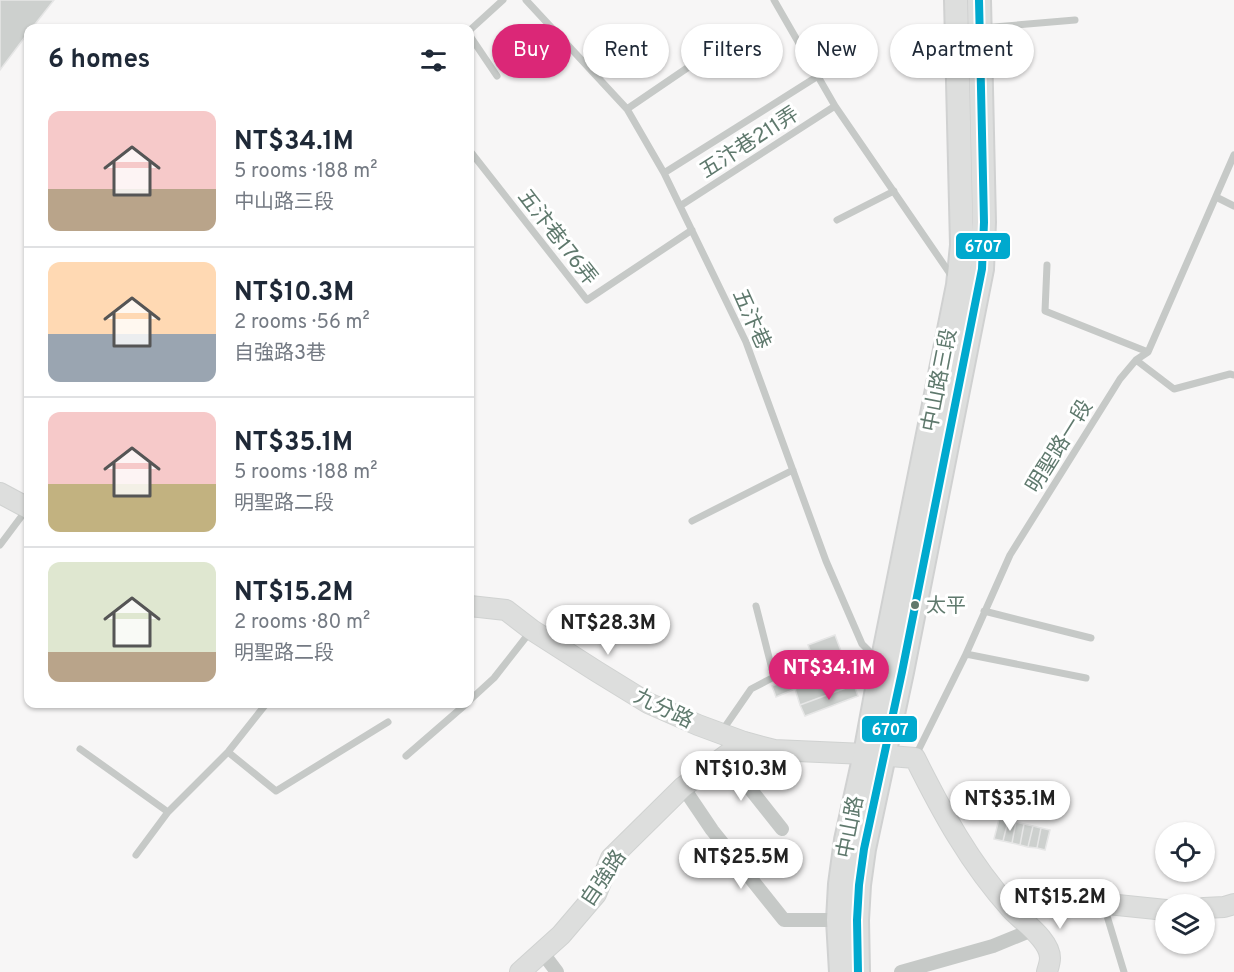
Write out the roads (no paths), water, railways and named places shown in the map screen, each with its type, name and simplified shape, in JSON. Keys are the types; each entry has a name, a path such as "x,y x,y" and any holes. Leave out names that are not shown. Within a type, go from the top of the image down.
{"main road":[{"name":"中山路三段","path":"874,755 884,673 968,286 962,245 956,0"},
{"name":"中山路三段","path":"979,0 980,24"},
{"name":"中山路三段","path":"968,286 982,269 984,222 981,78"},
{"name":"中山路","path":"841,972 838,920 846,840 874,755"},
{"name":"中山路","path":"858,972 859,885 874,755"}],"street":[{"path":"0,493 24,506"},
{"name":"九分路","path":"474,606 506,610 532,630 648,703 698,726 744,742 774,750 915,758"},
{"name":"自強路","path":"520,972 561,935 596,894 611,858 683,786 744,742"},
{"path":"724,756 782,829"},
{"path":"915,758 942,813 977,868 1011,909 1046,943 1050,957 1047,972"},
{"path":"683,786 712,830 784,920 838,920"},
{"path":"1011,909 1029,903 1059,899 1155,909"},
{"path":"1215,907 1234,904"},
{"path":"901,972 993,946 1032,930"},
{"path":"542,952 557,972"}],"lane":[{"path":"474,26 502,0"},
{"name":"五汴巷","path":"526,0 627,109 664,173 746,342 826,561 861,646 884,673"},
{"path":"774,0 795,36"},
{"path":"1034,24 1075,21"},
{"path":"474,42 492,69"},
{"path":"627,109 681,72"},
{"path":"664,173 815,78"},
{"path":"819,78 835,106 894,191 968,286"},
{"name":"五汴巷211弄","path":"680,206 835,106"},
{"name":"五汴巷176弄","path":"474,156 587,300 692,230"},
{"path":"1047,265 1045,311 1148,352 1234,156"},
{"path":"837,220 894,191"},
{"path":"1216,197 1234,206"},
{"name":"明聖路一段","path":"915,758 966,654 1010,555 1120,379 1136,360 1148,352"},
{"path":"1136,360 1174,389 1230,374 1234,375"},
{"path":"692,521 793,470"},
{"path":"0,545 24,513"},
{"path":"721,734 751,689 774,676 756,606"},
{"path":"984,611 1091,638"},
{"path":"474,696 494,678 532,630"},
{"path":"966,654 1086,678"},
{"path":"136,855 168,812 228,752 264,708"},
{"path":"406,756 461,708"},
{"path":"228,752 276,791 388,722"},
{"path":"80,749 168,812"},
{"path":"1103,903 1124,972"}],"place":[{"name":"太平","path":"915,605"}]}
